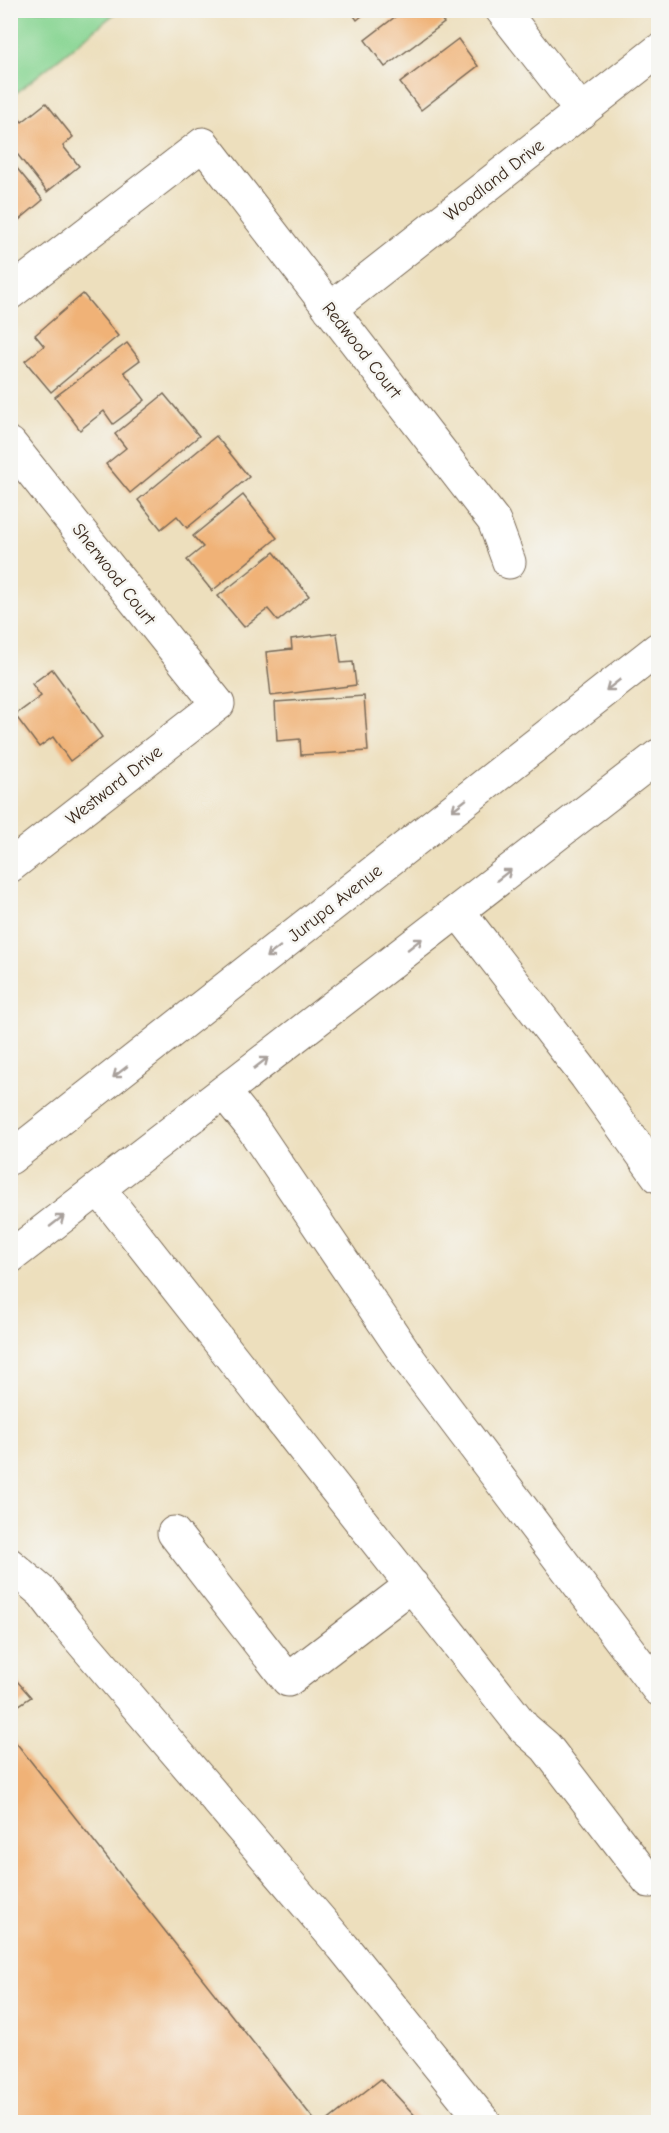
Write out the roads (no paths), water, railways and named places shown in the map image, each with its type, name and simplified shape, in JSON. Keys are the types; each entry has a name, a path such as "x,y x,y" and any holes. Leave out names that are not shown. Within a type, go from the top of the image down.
{"street":[{"path":"502,10 582,112"},
{"name":"Woodland Drive","path":"330,309 658,51"},
{"name":"Redwood Court","path":"10,293 203,144 494,521 509,562"},
{"name":"Sherwood Court","path":"10,444 218,704"},
{"name":"Jurupa Avenue","path":"10,1158 658,648"},
{"name":"Westward Drive","path":"10,866 218,704"},
{"path":"10,1257 658,756"},
{"path":"458,911 586,1076 658,1176"},
{"path":"224,1092 252,1127 411,1362 658,1689"},
{"path":"99,1189 524,1728 546,1747 649,1881"},
{"path":"174,1533 288,1680 411,1585"},
{"path":"10,1565 43,1593 66,1623 343,1947 484,2122"}]}
